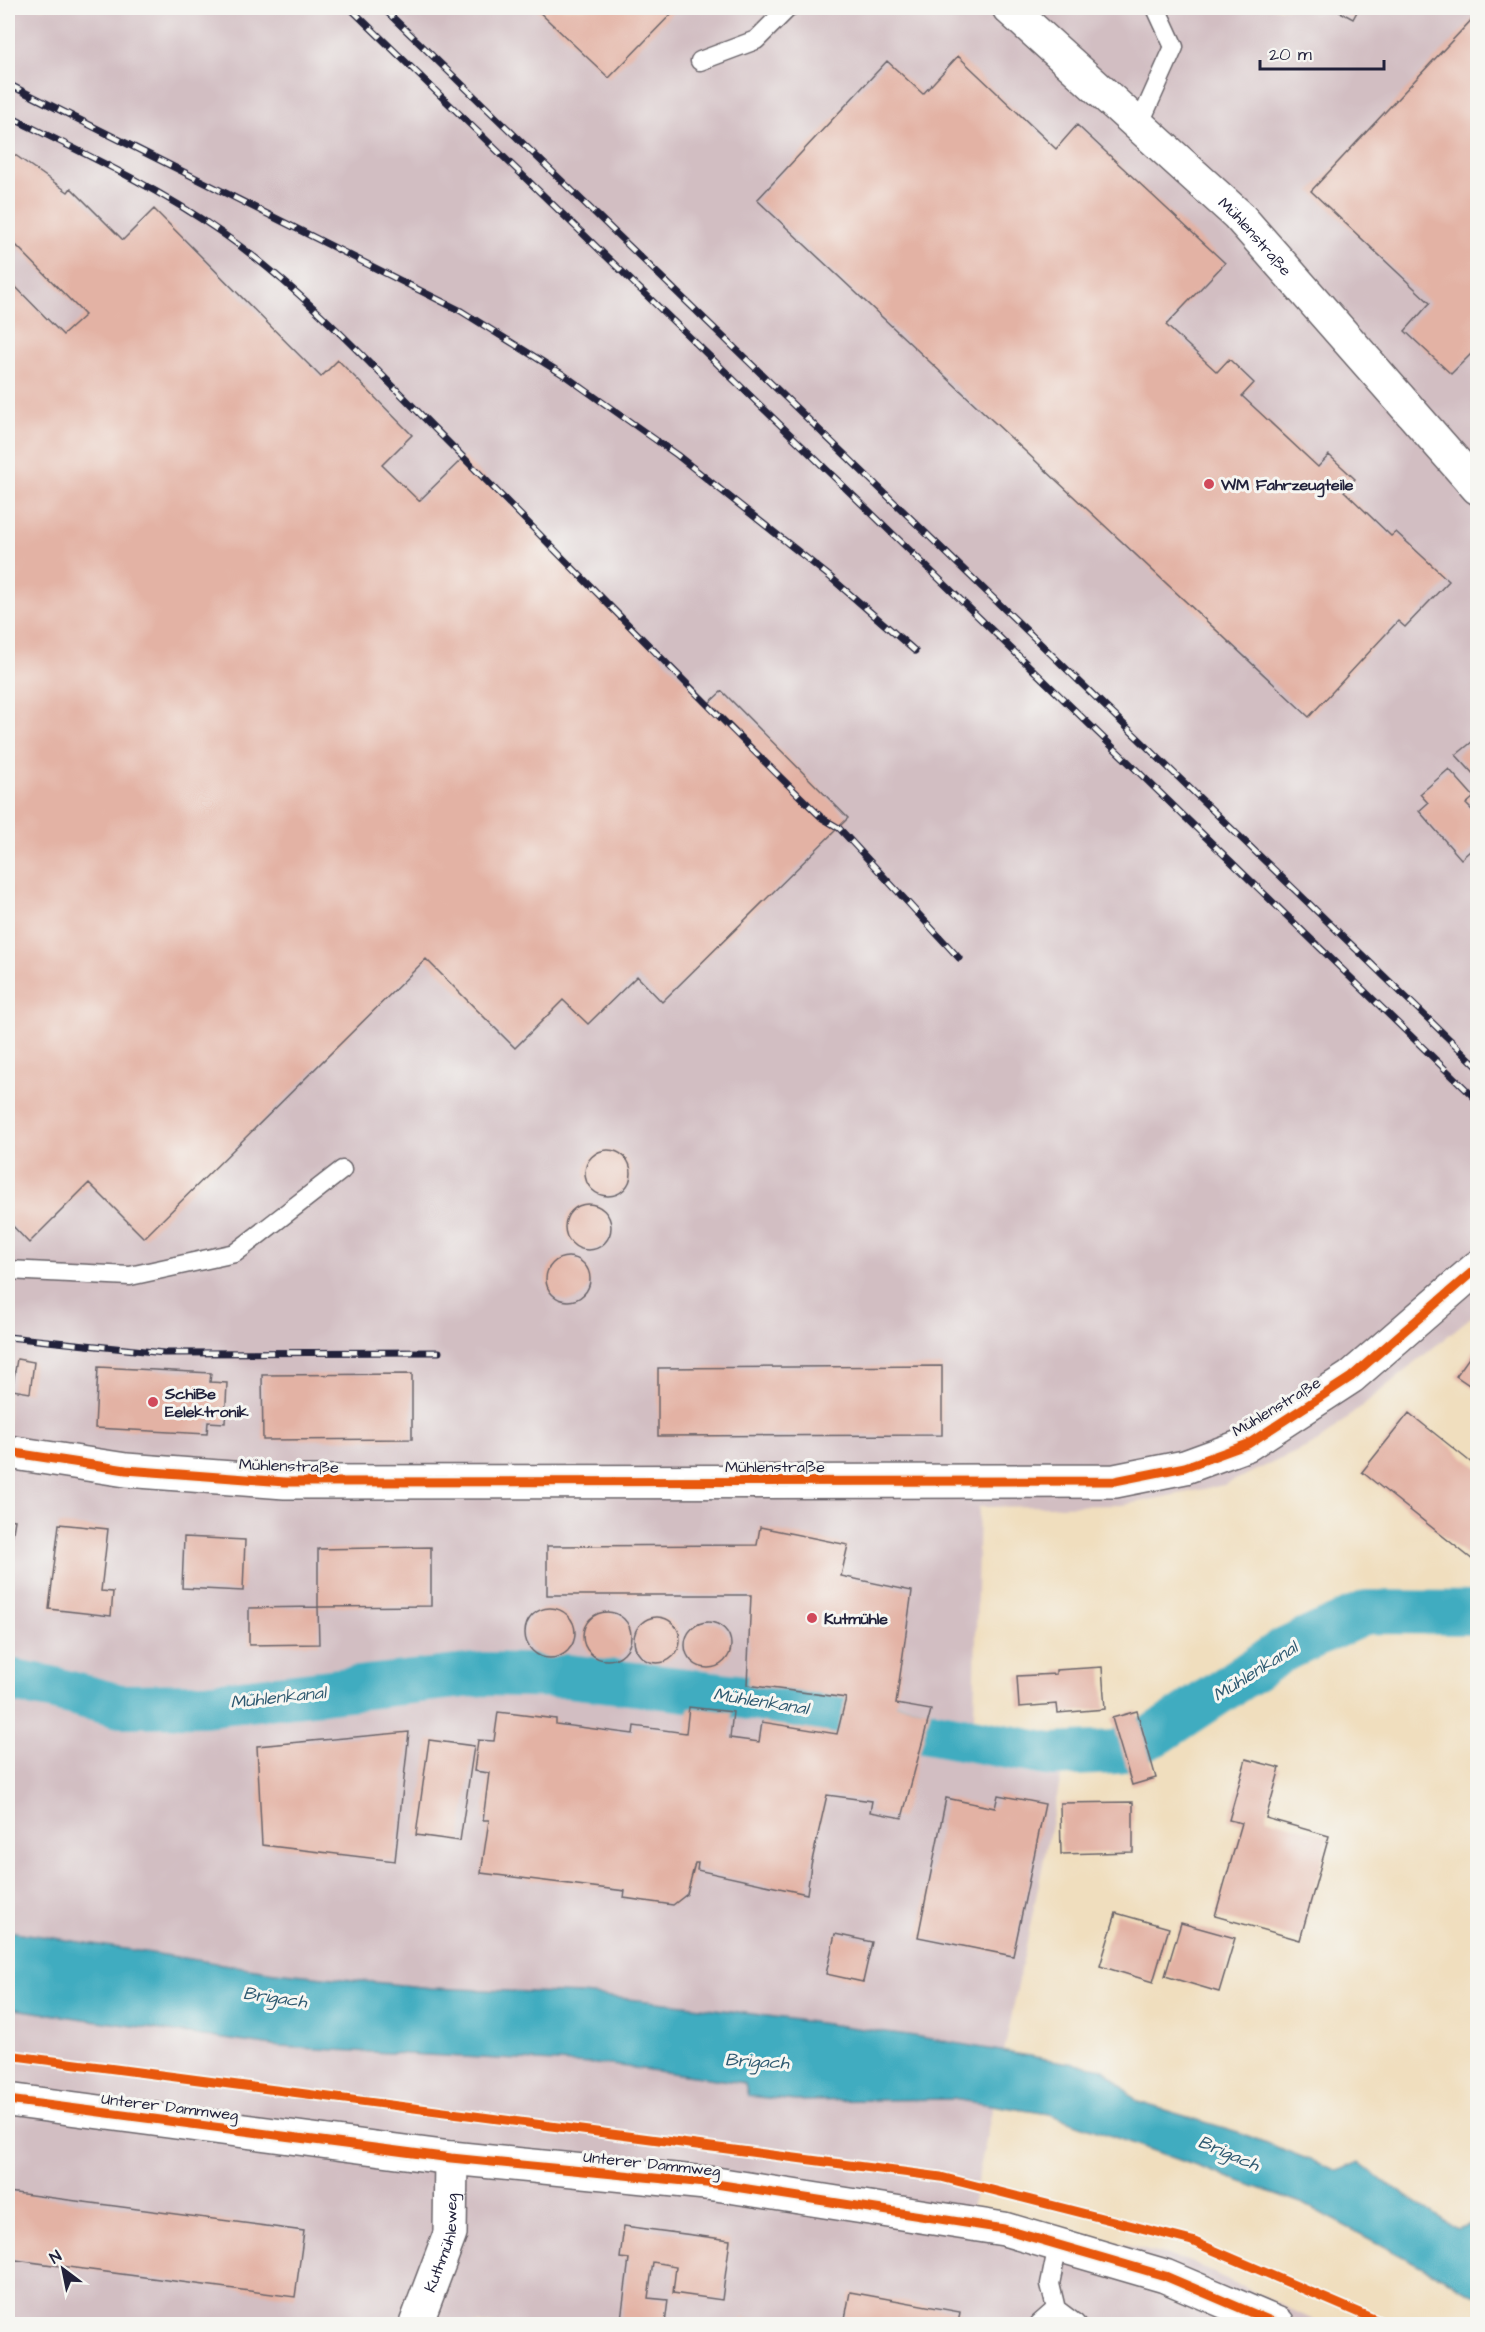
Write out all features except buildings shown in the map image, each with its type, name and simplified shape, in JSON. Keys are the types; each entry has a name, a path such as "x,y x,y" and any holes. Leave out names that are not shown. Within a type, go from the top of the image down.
{"street":[{"name":"Mühlenstraße","path":"1009,8 1238,215 1478,488"},
{"name":"Mühlenstraße","path":"8,1452 126,1470 285,1482 1115,1481 1185,1467 1248,1444 1351,1377 1478,1267"},
{"name":"Unterer Dammweg","path":"8,2100 451,2158 716,2184 1004,2229 1165,2276 1278,2325"},
{"name":"Kuthmühleweg","path":"416,2325 450,2234 451,2158"}],"lane":[{"path":"700,61 756,40 788,8"},
{"path":"1139,125 1174,46 1156,8"},
{"path":"8,1270 130,1276 235,1253 342,1170"},
{"path":"1058,2245 1050,2284 1056,2309 1076,2325"},
{"path":"1039,2325 1056,2309"}],"shaded area":[{"path":"8,8 1477,8 1477,1312 1318,1442 1224,1485 1123,1505 979,1507 974,1720 1068,1743 972,2207 1188,2261 1322,2324 8,2324"}],"water":[{"name":"Brigach","path":"8,1931 275,1972 431,1988 582,1994 693,2006 908,2035 1104,2069 1138,2102 1238,2132 1338,2171 1359,2162 1384,2182 1457,2229 1477,2221 1477,2296 1304,2204 1049,2114 953,2099 796,2101 748,2096 745,2083 612,2065 280,2047 8,2008"}],"waterway":[{"name":"Mühlenkanal","path":"8,1680 51,1688 120,1706 204,1705 484,1674 568,1676 738,1696 1052,1755 1117,1752 1160,1732 1280,1652 1367,1612 1478,1613"}],"railway":[{"path":"350,8 1478,1101"},
{"path":"383,8 1478,1067"},
{"path":"8,84 461,311 564,375 677,455 829,576 915,651"},
{"path":"8,116 117,170 197,216 253,256 311,305 774,771 822,818 839,828 959,958"},
{"path":"8,1337 164,1353 439,1352"}],"cycle path":[{"path":"8,1452 126,1470 285,1482 1115,1481 1185,1467 1248,1444 1351,1377 1478,1267"},
{"path":"8,2055 941,2177 1192,2241 1385,2324"},
{"path":"8,2100 451,2158 716,2184 1004,2229 1165,2276 1278,2324"}],"place":[{"name":"WM Fahrzeugteile","path":"1209,484"},
{"name":"SchiBe Eelektronik","path":"153,1402"},
{"name":"Kutmühle","path":"812,1618"}]}
